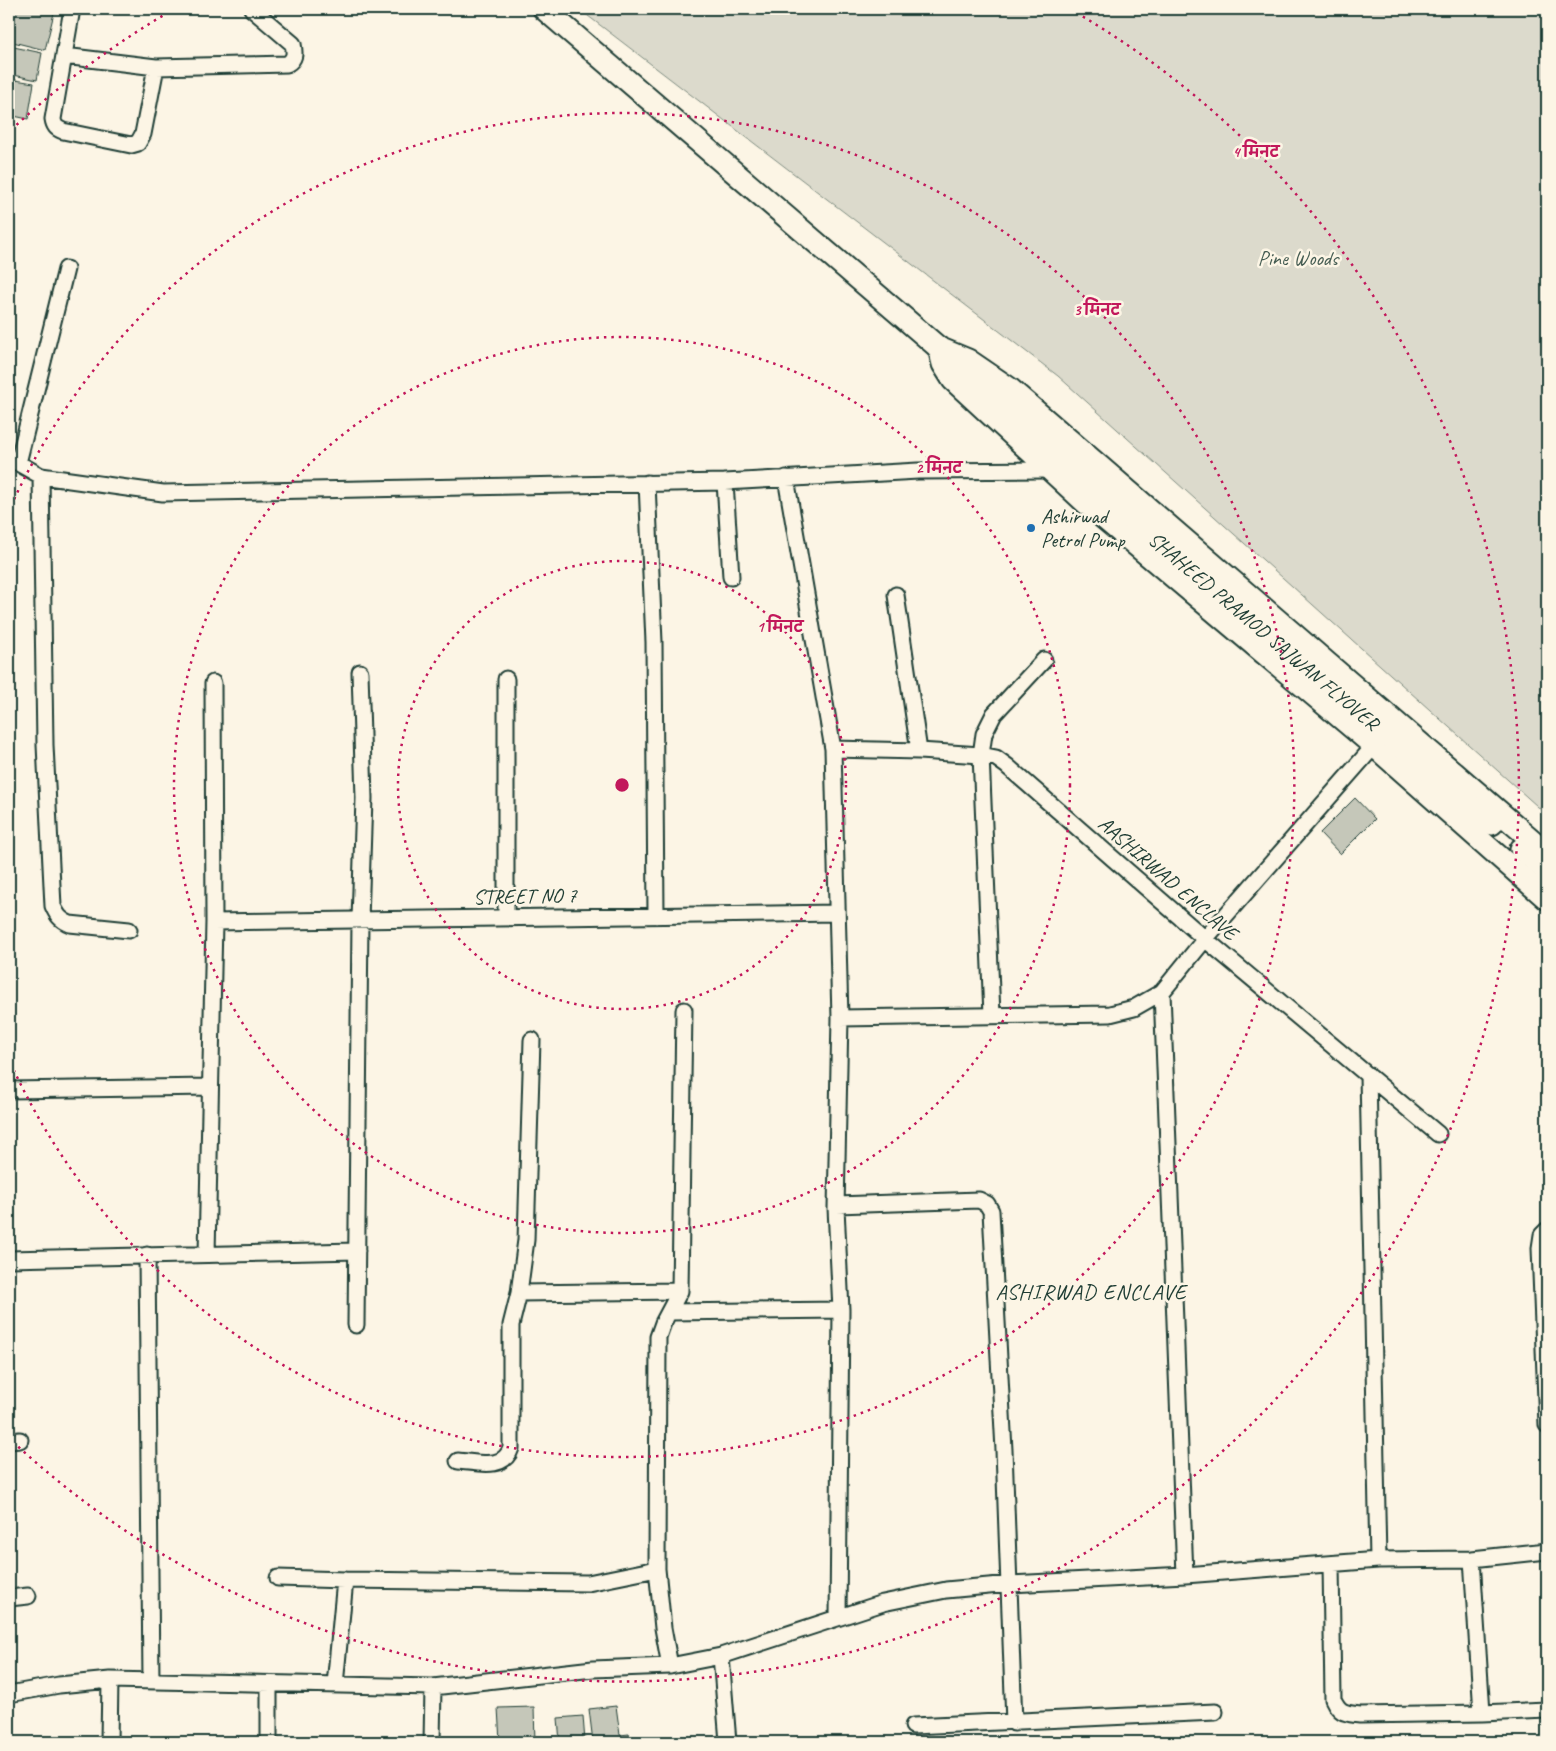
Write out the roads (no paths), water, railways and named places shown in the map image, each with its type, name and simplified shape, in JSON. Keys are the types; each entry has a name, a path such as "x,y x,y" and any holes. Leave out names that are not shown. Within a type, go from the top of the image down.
{"street":[{"path":"72,9 53,119 54,125 58,129 131,145 138,143 141,139 156,68"},
{"path":"64,56 156,68 287,64 292,61 295,53 293,44 252,9"},
{"name":"SHAHEED PRAMOD SAJWAN FLYOVER","path":"544,9 939,348 1097,490 1547,872"},
{"path":"66,269 14,461 41,476 163,493 725,482 918,471 1051,470"},
{"path":"939,348 943,364 953,380 1087,504 1374,746 1547,899"},
{"path":"939,348 968,360 1009,388 1547,853"},
{"path":"41,476 45,745 53,906 56,914 62,921 70,924 129,930"},
{"path":"786,478 833,749 840,1018 836,1208 842,1310 838,1617"},
{"path":"725,482 731,577"},
{"path":"647,483 654,642 656,916"},
{"path":"896,595 919,751"},
{"path":"992,1015 981,755 984,734 994,714 1044,660"},
{"path":"356,1325 360,920 364,798 360,672"},
{"path":"506,679 506,918"},
{"path":"207,1254 214,922 213,683"},
{"path":"840,1018 1110,1014 1134,1008 1162,992 1205,938 1374,746"},
{"name":"AASHIRWAD ENCLAVE","path":"833,749 919,751 981,755 996,758 1008,766 1205,938 1438,1134"},
{"name":"STREET NO 7","path":"214,922 837,913"},
{"path":"1162,992 1185,1575"},
{"path":"670,1666 663,1628 656,1568 658,1337 663,1323 680,1291 684,1010"},
{"path":"458,1461 494,1463 504,1460 509,1455 511,1448 511,1325 519,1293 526,1240 532,1040"},
{"path":"1368,1075 1378,1560"},
{"path":"9,1090 210,1088"},
{"path":"837,1205 979,1200 991,1210 999,1333 1014,1723"},
{"path":"1547,1230 1542,1235 1540,1248 1547,1425"},
{"path":"9,1259 357,1251"},
{"path":"148,1255 151,1681"},
{"path":"519,1293 680,1291"},
{"path":"669,1312 842,1310"},
{"path":"9,1694 59,1685 110,1680 433,1687 593,1669 670,1666 721,1656 883,1603 918,1595 1010,1584 1185,1575 1378,1560 1472,1559 1547,1551"},
{"path":"1472,1559 1482,1713"},
{"path":"1331,1564 1334,1699 1338,1709 1360,1715 1547,1710"},
{"path":"278,1578 588,1583 656,1568"},
{"path":"334,1685 345,1580"},
{"path":"9,1598 28,1596"},
{"path":"721,1656 728,1742"},
{"path":"109,1742 110,1680"},
{"path":"269,1684 269,1742"},
{"path":"432,1742 433,1687"},
{"path":"913,1726 1014,1723 1215,1712"}],"place":[{"name":"Ashirwad Petrol Pump","path":"1031,528"}],"district":[{"name":"ASHIRWAD ENCLAVE","path":"1091,1291"}],"park label":[{"name":"Pine Woods","path":"1298,258"}]}
